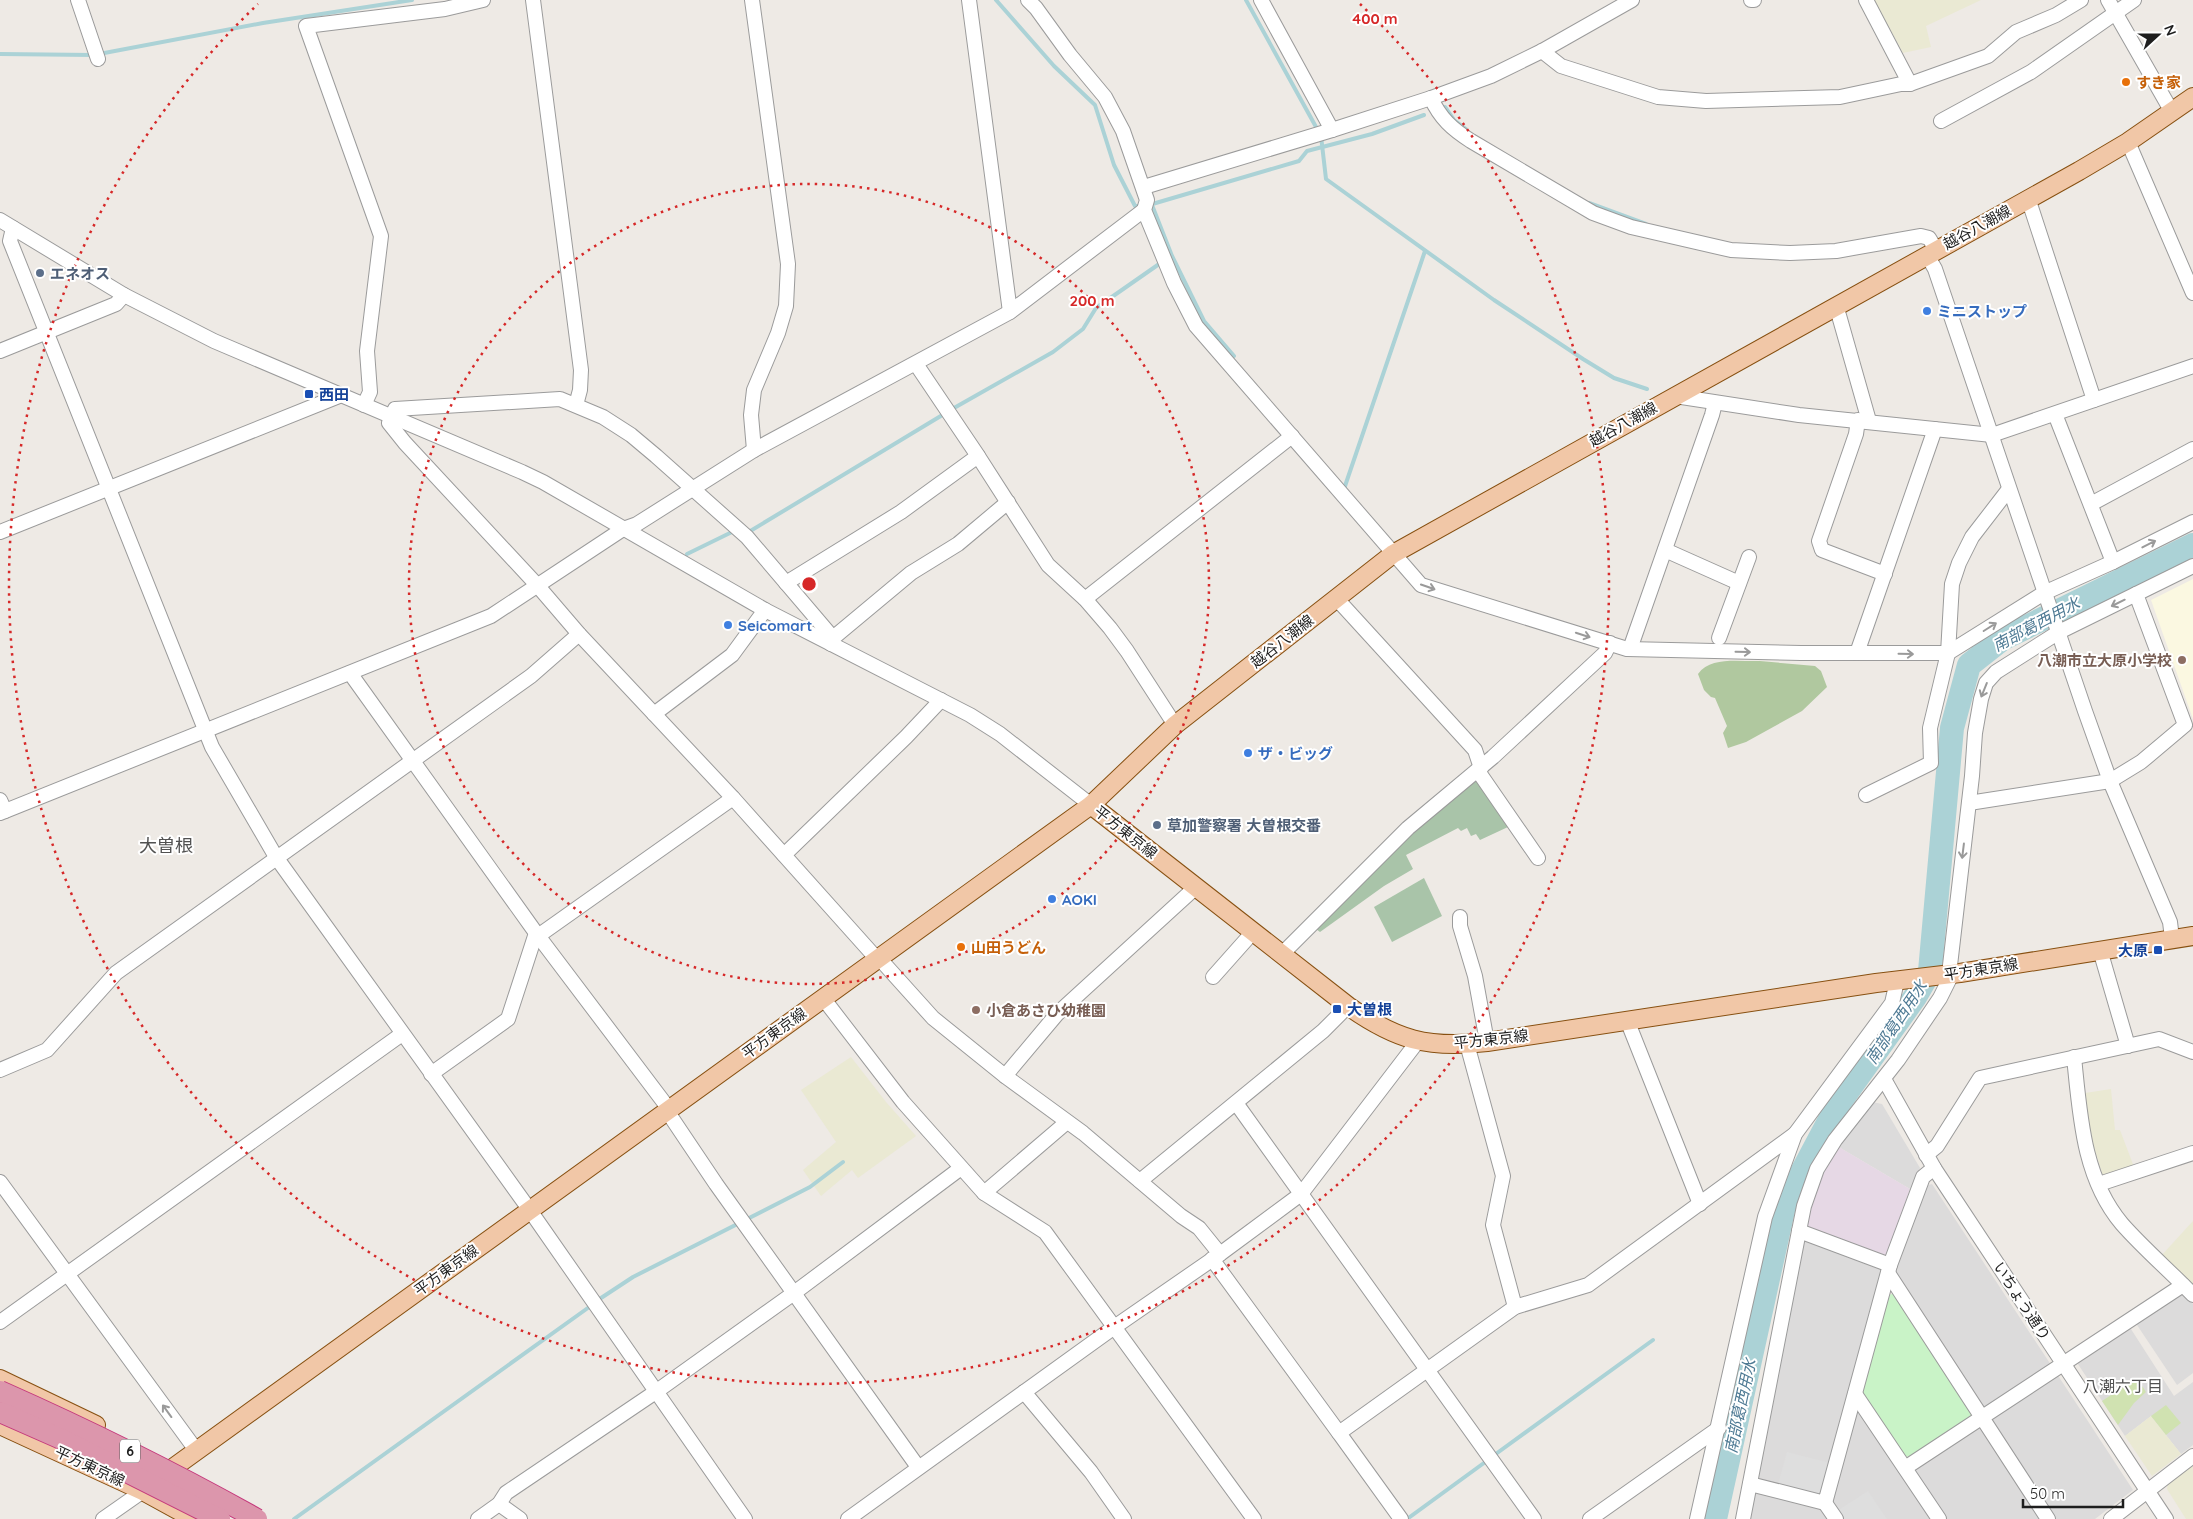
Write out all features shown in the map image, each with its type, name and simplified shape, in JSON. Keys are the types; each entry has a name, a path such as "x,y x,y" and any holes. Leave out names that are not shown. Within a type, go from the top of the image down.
{"highway":[{"name":"6","path":"0,1391 87,1430 193,1483 257,1519"},
{"name":"6","path":"0,1412 59,1438 220,1519"}],"main road":[{"name":"越谷八潮線","path":"1091,805 1175,725 1394,554 2128,142 2193,97"},
{"name":"平方東京線","path":"0,1424 142,1491 529,1209 1091,805 1348,1006 1386,1030 1418,1041 1467,1044 1487,1042 2193,936"},
{"path":"0,1379 53,1403 175,1466 265,1519"},
{"path":"142,1491 194,1519"}],"street":[{"path":"78,0 98,59"},
{"path":"364,405 370,392 367,351 381,236 306,26 445,9 483,0"},
{"path":"533,0 581,370 580,390 576,405"},
{"path":"752,0 788,264 786,306 778,333 754,390 750,415 754,450"},
{"path":"969,0 1010,312"},
{"path":"2,808 205,731 491,616 623,529 637,524 754,450 1010,312 1144,210 1147,200 1144,187 1123,131 1105,97 1028,0"},
{"path":"1260,0 1332,130"},
{"path":"1144,187 1332,130 1491,76 1542,51 1632,0"},
{"path":"1866,0 1910,84"},
{"path":"1542,51 1561,66 1658,97 1715,101 1840,97 1901,84 1910,84 1988,56 2016,32 2056,15 2081,0"},
{"path":"2108,0 2172,112"},
{"path":"1941,121 2031,72 2134,0"},
{"path":"1430,98 1438,114 1453,129 1465,137 1593,213 1631,227 1731,250 1754,253 1836,251 1921,236 1929,238 1936,269 2009,489 2110,781 2170,922 2172,938"},
{"path":"2128,142 2193,293"},
{"path":"2028,198 2094,400"},
{"path":"1144,210 1174,283 1196,326 1421,585 1630,649 1948,653 2046,596 2193,522"},
{"path":"0,220 124,295 214,341 339,396 522,472 765,610 832,641 970,715 1000,734 1091,805"},
{"path":"13,228 10,241 205,731 276,857 529,1209 745,1519"},
{"path":"0,351 116,304 124,295"},
{"path":"1836,305 1863,421 1856,434 1819,540 1822,550 1885,574"},
{"path":"916,364 1048,565 1085,599 1127,651 1175,725"},
{"path":"1675,396 1798,415 1992,435 2193,366"},
{"path":"0,532 339,396"},
{"path":"832,641 786,582 747,537 631,435 603,417 560,399 548,398 395,410 389,423 405,443 933,1018 1005,1076 1068,1122 1180,1216 1199,1228 1216,1257 1401,1519"},
{"path":"1630,649 1715,403"},
{"path":"2055,414 2113,562"},
{"path":"1858,653 1935,429"},
{"path":"1085,599 1292,436"},
{"path":"2091,504 2193,449"},
{"path":"786,582 901,512 978,456"},
{"path":"1866,794 1931,762 1930,728 1948,653 1952,584 1959,563 1972,537 2009,489"},
{"path":"832,641 911,572 958,544 1008,502"},
{"path":"1665,550 1739,582"},
{"path":"1719,638 1748,557"},
{"path":"1743,1519 1804,1206 1817,1169 1835,1140 1884,1079 1940,998 1948,974 1969,803 1977,715 1986,683 1996,672 2058,629 2193,566"},
{"path":"1969,803 2110,781 2141,762 2185,724 2136,594"},
{"path":"1336,598 1475,750 1479,769 1539,855"},
{"path":"654,714 732,655 765,610"},
{"path":"0,1070 47,1050 116,973 531,676 579,634"},
{"path":"1282,954 1408,828 1479,769 1604,653 1610,643"},
{"path":"350,673 537,934 668,1110 706,1170 918,1467"},
{"path":"784,855 906,737 941,700"},
{"path":"431,1074 508,1019 537,934 733,798"},
{"path":"1005,1076 1057,1014 1196,888"},
{"path":"1460,918 1460,926 1475,976 1487,1042"},
{"path":"1213,977 1253,932"},
{"path":"2100,950 2128,1046"},
{"path":"1697,1519 1765,1217 1795,1134 1892,1003 1904,980"},
{"path":"823,998 903,1102 984,1193 1045,1232 1113,1328 1254,1519"},
{"path":"1140,1181 1323,1031 1348,1006"},
{"path":"1627,1020 1700,1204"},
{"path":"0,1322 402,1034"},
{"path":"1926,1155 1937,1146 1980,1078 2160,1039 2193,1052"},
{"path":"848,1519 1113,1328 1216,1257 1301,1194 1418,1041"},
{"path":"1467,1044 1503,1176 1493,1226 1515,1307"},
{"path":"2074,1057 2086,1152 2099,1184 2122,1224 2193,1295"},
{"name":"いちょう通り","path":"1884,1079 1934,1168 2166,1519"},
{"path":"1236,1103 1534,1519"},
{"path":"984,1193 1068,1122"},
{"path":"1339,1433 1515,1307 1588,1285 1795,1134"},
{"path":"2099,1184 2193,1152"},
{"path":"478,1519 498,1504 506,1493 657,1391 794,1293 961,1168"},
{"path":"1825,1503 1889,1269 1923,1177 1934,1168"},
{"path":"0,1182 196,1450"},
{"path":"1799,1231 1889,1269 2048,1519"},
{"path":"1905,1468 2183,1285"},
{"path":"1024,1392 1091,1472 1124,1519"},
{"path":"1856,1394 1939,1519"},
{"path":"1590,1519 1719,1428"},
{"path":"2111,1519 2193,1456"},
{"path":"1750,1484 1825,1503 1836,1519"},
{"path":"103,1519 142,1491"},
{"path":"498,1504 520,1519"}],"shaded area":[{"name":"八潮市立大原小学校","path":"2193,579 2193,719 2151,600"},
{"path":"1872,1102 1882,1104 1920,1168 1910,1189 1837,1146"},
{"path":"1837,1146 1910,1189 1886,1258 1805,1227 1822,1172"},
{"path":"1932,1184 2051,1365 1983,1410 1894,1274 1925,1186"},
{"path":"1803,1239 1883,1270 1855,1413 1861,1411 1932,1519 1748,1519"},
{"path":"2181,1292 2193,1304 2193,1373 2177,1385 2135,1322"},
{"path":"2129,1326 2174,1396 2193,1382 2193,1445 2181,1454 2151,1416 2125,1436 2076,1361"},
{"path":"2057,1374 2133,1490 2095,1519 2055,1519 1989,1419"},
{"path":"1981,1425 2043,1519 1946,1519 1913,1470"},
{"path":"1787,1452 1830,1463 1821,1496 1778,1484"},
{"path":"1868,1491 1887,1519 1842,1519 1837,1511"}],"green space":[{"path":"1874,0 1981,0 1926,26 1931,47 1903,53"},
{"path":"1760,661 1815,666 1821,671 1827,687 1802,711 1746,742 1728,748 1723,733 1727,726 1715,698 1711,697 1704,690 1698,674 1704,668 1718,662"},
{"path":"1477,780 1508,827 1480,840 1476,834 1471,836 1467,828 1461,831 1458,828 1406,855 1413,869 1384,886 1320,932 1316,929 1410,836 1473,781"},
{"path":"1424,878 1442,916 1392,942 1374,907"},
{"path":"851,1057 886,1102 916,1136 858,1178 852,1170 821,1196 803,1170 836,1142 801,1090"},
{"path":"2111,1089 2115,1130 2120,1130 2134,1167 2103,1176 2090,1135 2085,1093"},
{"path":"2193,1221 2193,1289 2161,1256"},
{"path":"1894,1293 1972,1411 1970,1418 1911,1457 1904,1456 1861,1391 1887,1296"},
{"path":"2137,1378 2146,1392 2134,1403 2118,1425 2102,1401"},
{"path":"2166,1405 2181,1423 2166,1435 2151,1416"},
{"path":"2151,1416 2181,1454 2152,1476 2125,1436"},
{"path":"2193,1463 2193,1519 2186,1519 2167,1489 2168,1482"}],"waterway":[{"path":"99,54 263,23 412,0"},
{"path":"996,0 1054,66 1095,105 1114,165 1135,206 1142,206"},
{"path":"1246,0 1321,136 1326,179 1494,300 1583,359 1614,378 1647,389"},
{"path":"0,54 93,55"},
{"path":"1445,107 1454,120 1466,129"},
{"path":"1149,205 1299,161 1307,151 1372,134 1424,115"},
{"path":"1589,203 1646,224"},
{"path":"1152,205 1172,256 1204,321 1234,356"},
{"path":"1344,489 1425,251"},
{"path":"747,533 954,408 1053,352 1083,329 1096,308 1162,262"},
{"path":"687,554 732,532 734,533"},
{"name":"南部葛西用水","path":"1715,1519 1784,1206 1837,1106 1915,997 1930,971 1952,728 1969,665 2002,639 2193,545"},
{"path":"598,1300 633,1277 810,1187 843,1162"},
{"path":"294,1519 592,1305"},
{"path":"1493,1456 1653,1340"},
{"path":"1407,1519 1488,1460"}],"place":[{"name":"すき家","path":"2126,82"},
{"name":"エネオス","path":"40,273"},
{"name":"ミニストップ","path":"1927,311"},
{"name":"西田","path":"309,394"},
{"name":"Seicomart","path":"728,625"},
{"name":"八潮市立大原小学校","path":"2182,660"},
{"name":"ザ・ビッグ","path":"1248,753"},
{"name":"草加警察署 大曽根交番","path":"1157,825"},
{"name":"AOKI","path":"1052,899"},
{"name":"山田うどん","path":"961,947"},
{"name":"大原","path":"2158,950"},
{"name":"大曽根","path":"1337,1009"},
{"name":"小倉あさひ幼稚園","path":"976,1010"}],"district":[{"name":"大曽根","path":"166,845"},
{"name":"八潮六丁目","path":"2123,1386"}]}
